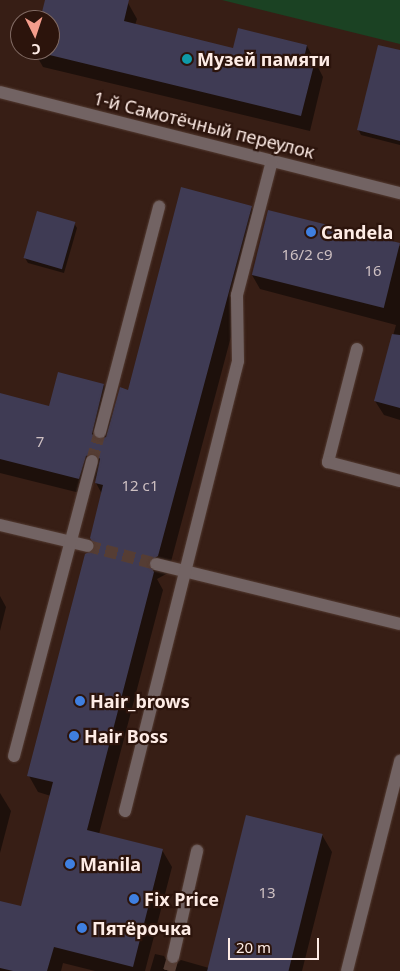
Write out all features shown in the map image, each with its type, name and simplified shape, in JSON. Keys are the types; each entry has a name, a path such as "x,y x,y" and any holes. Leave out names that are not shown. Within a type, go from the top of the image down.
{"street":[{"name":"1-й Самотёчный переулок","path":"0,92 400,193"},
{"path":"125,811 238,361 237,295 272,161"},
{"path":"100,432 159,207"},
{"path":"357,349 328,462 400,481"},
{"path":"14,756 92,461"},
{"path":"0,525 88,546"},
{"path":"156,564 400,624"},
{"path":"347,971 396,794 400,761"},
{"path":"173,957 197,852"}],"green space":[{"path":"222,0 400,0 400,44"}],"building":[{"name":"Музей памяти","path":"45,0 129,0 124,21 233,48 238,28 307,45 304,58 315,61 301,116 60,58 60,10 42,10"},
{"path":"378,45 400,50 400,141 357,130"},
{"path":"181,187 252,206 158,556 148,562 154,572 87,830 163,849 133,967 54,947 47,971 13,971 0,968 0,901 21,906 53,782 27,776 85,554 96,548 90,538 103,485 95,483 100,459 95,453 86,456 79,479 0,459 0,393 49,406 58,372 104,384 92,434 98,440 106,437 120,387 128,390"},
{"path":"268,210 400,243 384,308 252,275"},
{"path":"37,211 75,222 62,269 23,258"},
{"path":"392,334 400,335 400,408 374,401"},
{"path":"246,815 323,834 289,971 207,971"}],"tunnel":[{"path":"92,461 100,432"},
{"path":"88,546 156,564"},
{"path":"169,971 173,957"}],"place":[{"name":"Музей памяти","path":"187,59"},
{"name":"Candela","path":"311,232"},
{"name":"Hair_brows","path":"80,701"},
{"name":"Hair Boss","path":"74,736"},
{"name":"Manila","path":"70,864"},
{"name":"Fix Price","path":"134,899"},
{"name":"Пятёрочка","path":"82,928"}]}
